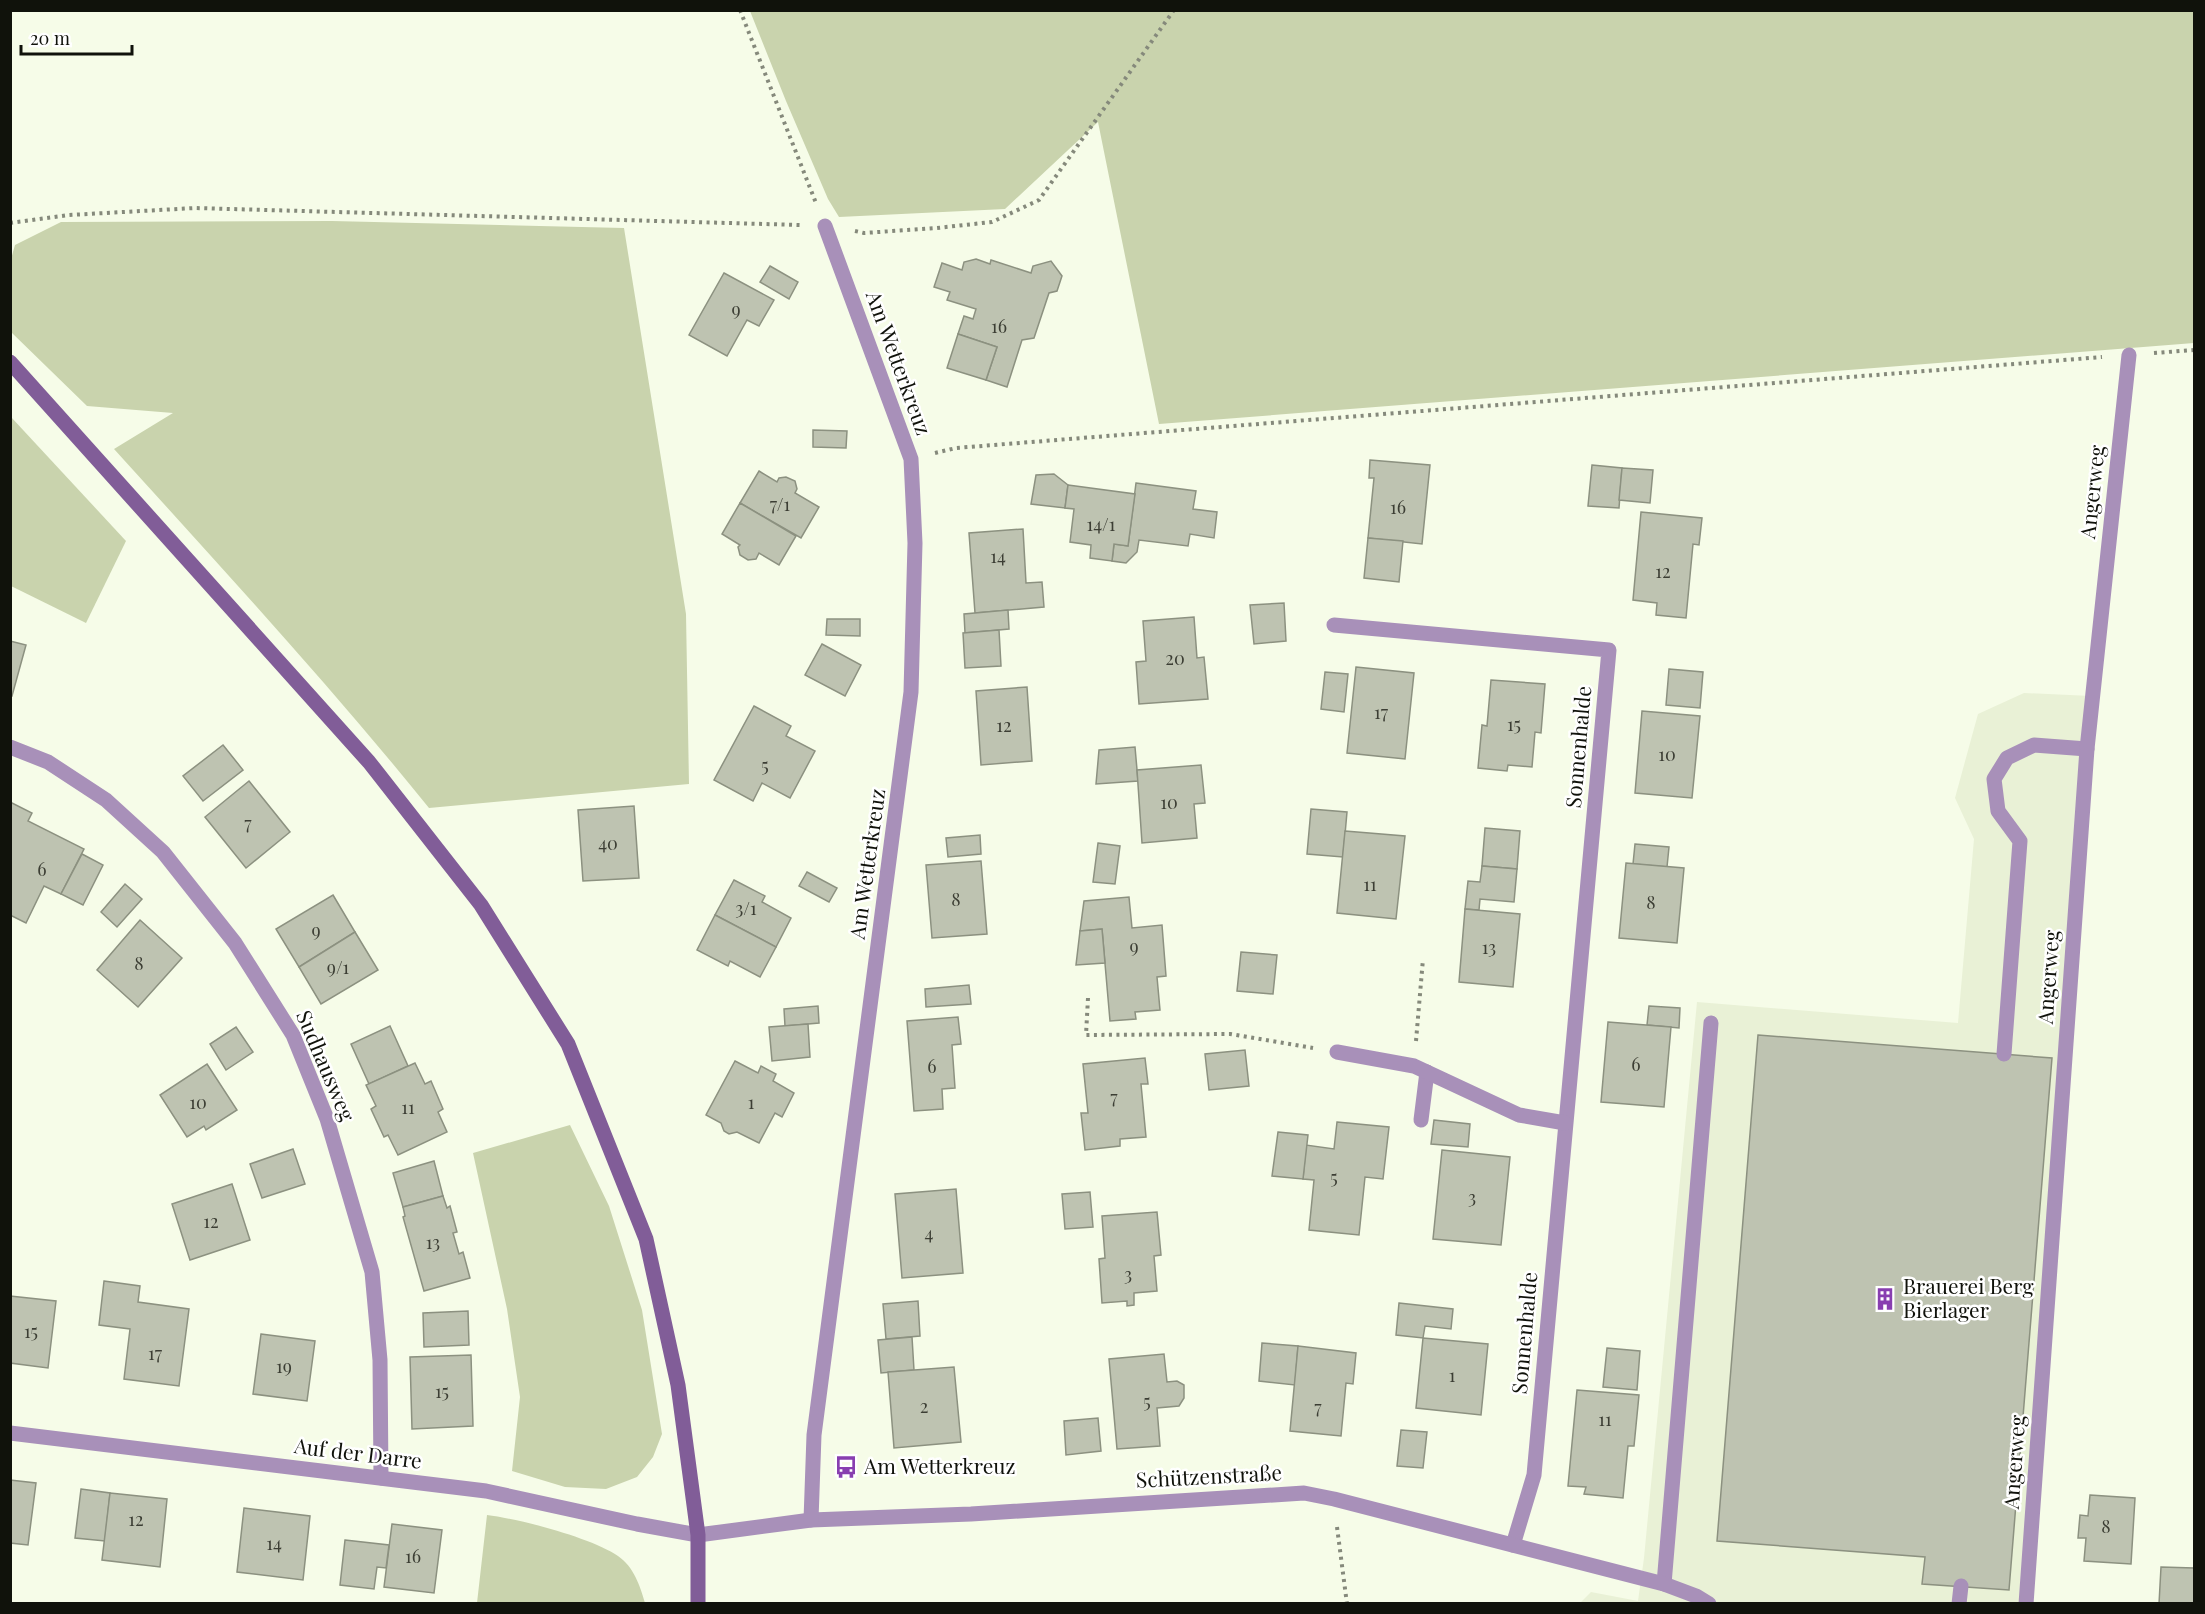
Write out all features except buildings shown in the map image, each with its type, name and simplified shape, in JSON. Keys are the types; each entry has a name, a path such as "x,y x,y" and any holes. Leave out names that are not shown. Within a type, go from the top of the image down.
{"street":[{"name":"Am Wetterkreuz","path":"812,1520 814,1436 911,692 915,543 911,459 825,226"},
{"name":"Angerweg","path":"2026,1604 2087,749 2129,355"},
{"path":"10,362 369,762 480,905 568,1044 646,1239 678,1385 698,1535 698,1604"},
{"name":"Sonnenhalde","path":"1334,625 1609,650 1534,1475 1513,1545"},
{"path":"2004,1054 2020,841 1998,811 1994,779 2007,758 2034,745 2087,749"},
{"name":"Sudhausweg","path":"10,747 48,762 106,800 163,852 235,943 293,1035 327,1119 372,1272 380,1360 381,1478"},
{"path":"1664,1584 1711,1023"},
{"path":"1337,1052 1420,1069 1519,1115 1565,1123"},
{"path":"1420,1069 1421,1120"},
{"name":"Auf der Darre","path":"10,1433 486,1491 698,1535"},
{"name":"Schützenstraße","path":"698,1535 812,1520 971,1514 1304,1493 1664,1584 1696,1596 1709,1604"},
{"path":"1959,1604 1961,1586"}],"path":[{"path":"740,10 825,226"},
{"path":"10,223 69,214 195,208 825,226 864,232 992,222 1039,200 1174,10"},
{"path":"911,459 956,448 2194,350"},
{"path":"1420,1069 1423,959"},
{"path":"1088,998 1086,1035 1230,1034 1337,1052"},
{"path":"1334,1499 1347,1604"}],"shaded area":[{"path":"750,11 2194,11 2194,343 1159,424 1098,122 1005,209 839,217 828,199"},
{"path":"332,221 624,228 686,614 689,784 429,808 314,671 114,449 173,413 87,406 11,332 11,259 15,245 61,222"},
{"path":"11,417 126,541 86,623 11,586"},
{"path":"2024,693 2091,696 2020,1603 1579,1604 1591,1592 1638,1601 1697,1002 1958,1023 1974,839 1955,798 1978,714"},
{"path":"570,1125 609,1206 642,1310 662,1434 653,1457 637,1477 606,1489 565,1487 512,1471 520,1397 507,1309 473,1153"},
{"path":"487,1515 555,1530 606,1549 624,1560 632,1571 645,1603 477,1603"}],"place":[{"name":"Brauerei Berg Bierlager","path":"1885,1299"},
{"name":"Am Wetterkreuz","path":"846,1467"}]}
